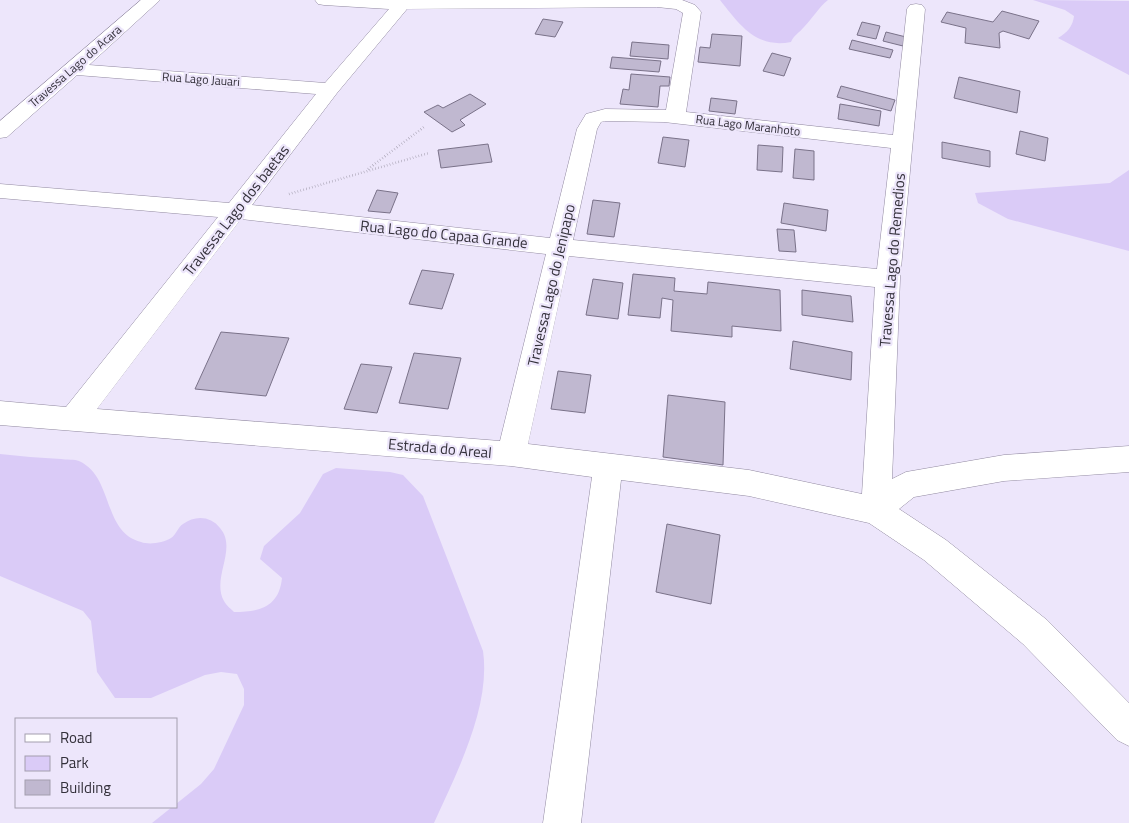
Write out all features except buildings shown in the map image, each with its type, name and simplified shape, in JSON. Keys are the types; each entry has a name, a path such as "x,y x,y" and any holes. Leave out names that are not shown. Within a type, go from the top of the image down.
{"street":[{"name":"Travessa Lago do Acara","path":"0,132 151,0"},
{"path":"324,0 402,4 657,2 681,5 692,12 675,117"},
{"name":"Travessa Lago dos baetas","path":"74,420 330,89 402,4"},
{"name":"Travessa Lago do Remedios","path":"876,511 888,279 916,9"},
{"name":"Rua Lago Jauari","path":"72,69 330,89"},
{"name":"Rua Lago Maranhoto","path":"593,118 605,115 629,114 675,117 903,143"},
{"name":"Travessa Lago do Jenipapo","path":"511,454 587,129 593,118"},
{"name":"Rua Lago do Capaa Grande","path":"0,191 236,212 560,247 888,279"},
{"name":"Estrada do Areal","path":"2,416 511,454 749,482 876,511"},
{"path":"1129,459 1004,468 906,486 876,511 935,550 1035,632 1129,728"},
{"path":"562,823 608,466"}],"path":[{"path":"365,171 424,127"},
{"path":"281,197 429,152"}],"green space":[{"path":"720,0 828,0 791,42 779,43 768,42 750,33 734,18"},
{"path":"1033,0 1129,1 1129,75 1058,38 1069,29 1074,16 1065,10"},
{"path":"1129,170 1129,251 1008,219 978,203 975,193 1110,183"},
{"path":"0,454 79,461 90,469 98,479 113,516 120,527 129,536 144,543 168,540 173,537 181,525 193,519 203,518 212,521 225,536 226,554 220,583 221,592 225,602 234,612 260,609 267,606 277,596 282,578 260,559 264,546 300,513 323,474 336,468 390,472 403,475 423,496 483,651 482,694 477,717 462,761 434,823 152,823 171,808 178,808 178,802 201,784 214,769 244,705 244,689 237,674 221,672 205,675 151,698 115,698 97,672 91,621 83,611 0,576"}]}
